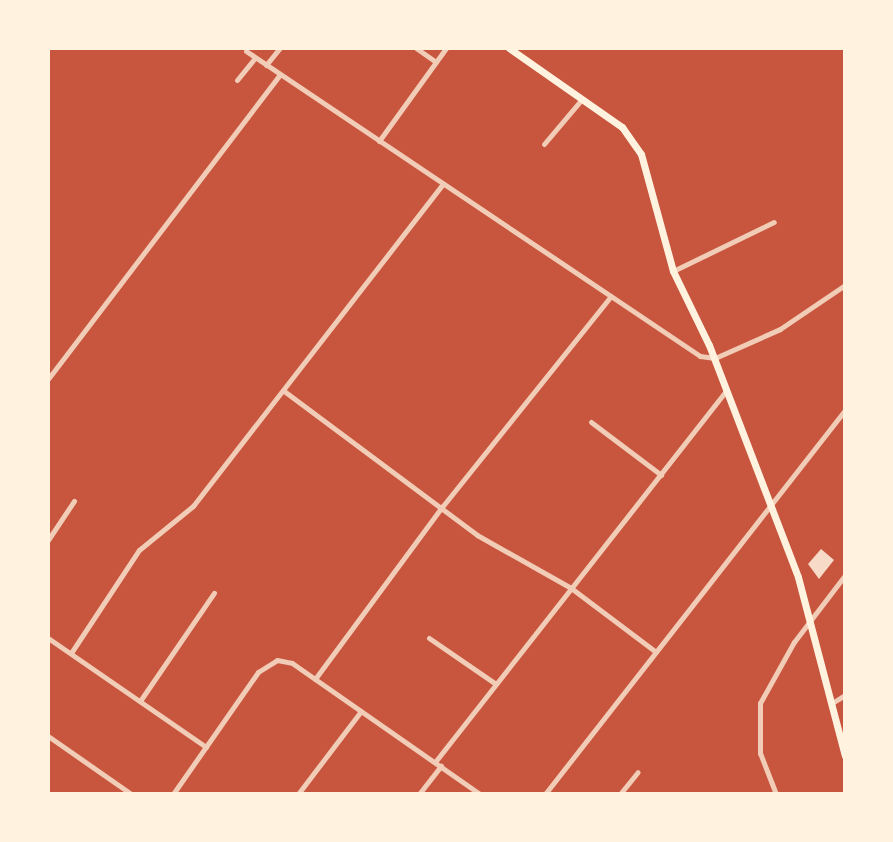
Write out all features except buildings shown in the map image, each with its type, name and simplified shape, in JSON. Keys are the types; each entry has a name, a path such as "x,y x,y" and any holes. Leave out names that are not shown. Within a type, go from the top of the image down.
{"main road":[{"path":"509,48 622,127 641,154 673,271 715,358 811,619 832,703 842,728 845,756"}],"street":[{"path":"266,65 280,48"},
{"path":"416,48 436,62"},
{"path":"379,141 446,48"},
{"path":"246,51 700,356 715,358 780,329 845,285"},
{"path":"237,80 255,58"},
{"path":"48,379 280,75"},
{"path":"544,144 582,98"},
{"path":"71,653 139,550 179,522 443,184"},
{"path":"673,271 774,222"},
{"path":"315,679 442,507 611,296"},
{"path":"284,391 488,542 571,588 656,652"},
{"path":"419,794 496,684 727,391"},
{"path":"545,794 845,410"},
{"path":"591,422 661,475"},
{"path":"48,540 74,501"},
{"path":"776,794 760,753 760,703 811,619 845,575"},
{"path":"140,701 214,593"},
{"path":"48,638 206,747"},
{"path":"429,638 496,684"},
{"path":"173,794 258,672 277,660 292,663 480,794"},
{"path":"832,703 845,695"},
{"path":"298,794 361,711"},
{"path":"48,736 131,794"},
{"path":"620,794 638,772"}]}
